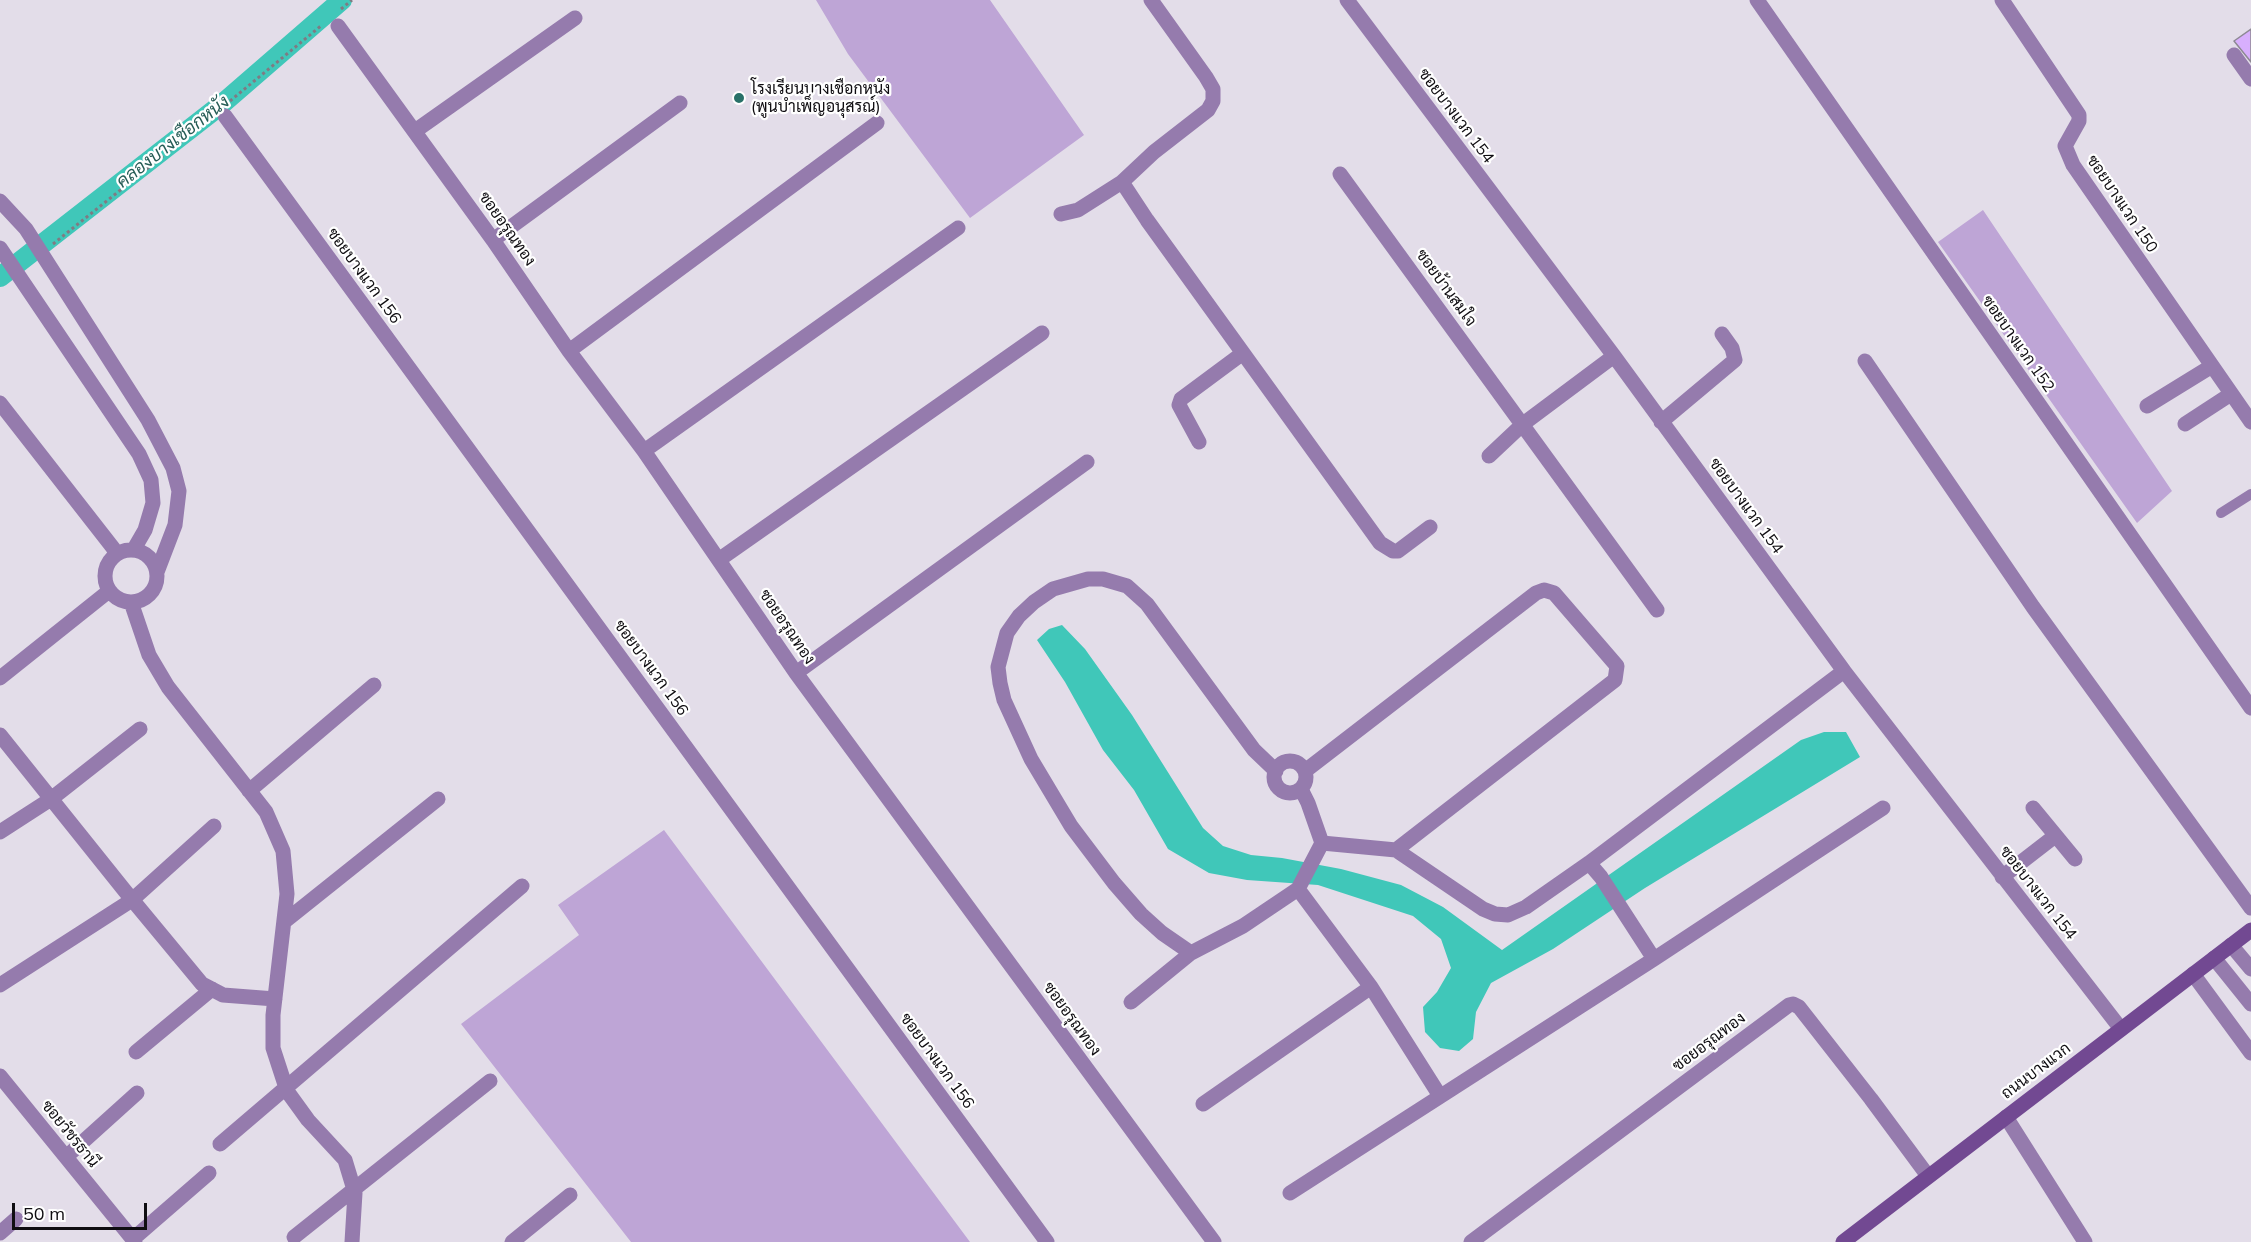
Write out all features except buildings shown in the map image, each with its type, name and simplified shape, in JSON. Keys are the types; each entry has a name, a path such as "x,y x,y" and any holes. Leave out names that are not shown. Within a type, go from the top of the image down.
{"main road":[{"name":"ถนนบางแวก","path":"1843,1242 2251,930"}],"street":[{"path":"1061,214 1078,210 1122,182 1154,152 1208,110 1213,101 1213,89 1206,76 1151,0"},
{"name":"ซอยบางแวก 154","path":"1347,0 1614,356 1844,671 2121,1029"},
{"name":"ซอยบางแวก 152","path":"1757,0 2251,708"},
{"name":"ซอยบางแวก 150","path":"2002,0 2079,115 2079,121 2065,146 2073,165 2251,422"},
{"path":"415,131 575,18"},
{"name":"ซอยอรุณทอง","path":"332,21 415,131 569,351 644,451 796,673 1214,1242"},
{"path":"2234,55 2251,79"},
{"path":"493,240 680,103"},
{"name":"ซอยบางแวก 156","path":"221,113 1047,1242"},
{"path":"569,351 877,123"},
{"name":"ซอยบ้านสมใจ","path":"1340,174 1657,610"},
{"path":"1122,182 1380,543 1392,552 1398,551 1430,527"},
{"path":"0,201 26,229 148,420 173,468 179,491 175,525 157,572 154,589 140,601 123,602 109,591 104,575 110,559 117,553 134,549 149,557 157,572"},
{"path":"644,451 958,228"},
{"path":"0,248 139,454 151,480 153,503 145,530 134,549"},
{"path":"720,559 1042,333"},
{"path":"1661,422 1735,360 1732,348 1722,334"},
{"path":"1199,442 1179,405 1181,399 1243,353"},
{"path":"1489,456 1523,424 1614,356"},
{"path":"1865,361 2033,607 2251,908"},
{"path":"2147,406 2212,366"},
{"path":"2185,424 2231,394"},
{"path":"0,403 117,553"},
{"path":"796,673 1087,462"},
{"path":"1191,953 1162,933 1141,914 1114,883 1071,826 1031,759 1004,699 1000,683 998,667 1007,633 1019,616 1053,589 1088,579 1103,579 1127,586 1147,604 1254,750 1276,771"},
{"path":"1305,771 1536,593 1544,590 1554,593 1617,666 1615,680 1396,850"},
{"path":"0,678 109,591"},
{"path":"131,602 149,655 168,687 266,812 283,851 287,894 275,999 273,1048 286,1088 308,1120 345,1160 354,1190 352,1242"},
{"path":"1322,843 1396,850 1495,915 1508,915 1526,907 1589,863 1844,671"},
{"path":"249,791 374,685"},
{"path":"0,832 51,799 140,729"},
{"path":"0,735 202,984 223,995 275,999"},
{"path":"1288,762 1298,764 1305,771 1305,780 1301,789 1292,793 1282,791 1276,784 1276,771 1282,764 1288,762"},
{"path":"1131,1002 1191,953 1243,926 1299,887 1322,843 1301,789"},
{"path":"284,922 438,799"},
{"path":"1290,1193 1654,959 1883,808"},
{"path":"2033,808 2075,859"},
{"path":"0,985 132,900 214,826"},
{"path":"2002,876 2055,836"},
{"path":"1589,863 1654,959"},
{"path":"220,1144 522,885"},
{"path":"1299,887 1371,987 1440,1096"},
{"path":"2231,945 2251,969"},
{"path":"2214,958 2251,1004"},
{"path":"2193,974 2251,1053"},
{"path":"1203,1104 1371,987"},
{"path":"136,1052 212,989"},
{"name":"ซอยอรุณทอง","path":"1471,1242 1793,1004 1799,1007 1928,1176"},
{"name":"ซอยวัชรธานี","path":"0,1076 134,1240"},
{"path":"294,1237 490,1081"},
{"path":"66,1157 137,1093"},
{"path":"2006,1117 2085,1242"},
{"path":"134,1240 208,1173"},
{"path":"512,1242 570,1195"},
{"path":"0,1233 16,1219"}],"lane":[{"path":"2221,513 2251,494"}],"path":[{"path":"46,249 221,113 332,21 352,0"}],"shaded area":[{"path":"816,0 990,0 1084,135 970,218 848,54"},
{"path":"1983,210 2172,491 2137,523 1938,242"},
{"path":"1062,625 1085,649 1132,715 1203,828 1223,846 1251,855 1282,858 1341,869 1401,885 1443,907 1502,950 1801,740 1824,732 1846,732 1860,757 1645,888 1553,949 1491,983 1476,1012 1473,1039 1459,1051 1440,1048 1425,1032 1423,1007 1437,992 1451,968 1441,939 1413,916 1318,885 1247,880 1209,873 1168,849 1134,790 1103,750 1065,682 1037,640 1049,629"},
{"path":"664,830 970,1242 631,1242 461,1024 579,935 558,905"}],"waterway":[{"name":"คลองบางเชือกหนัง","path":"0,277 222,104 342,0"}],"place":[{"name":"โรงเรียนบางเชือกหนัง (พูนบำเพ็ญอนุสรณ์)","path":"739,98"}]}
